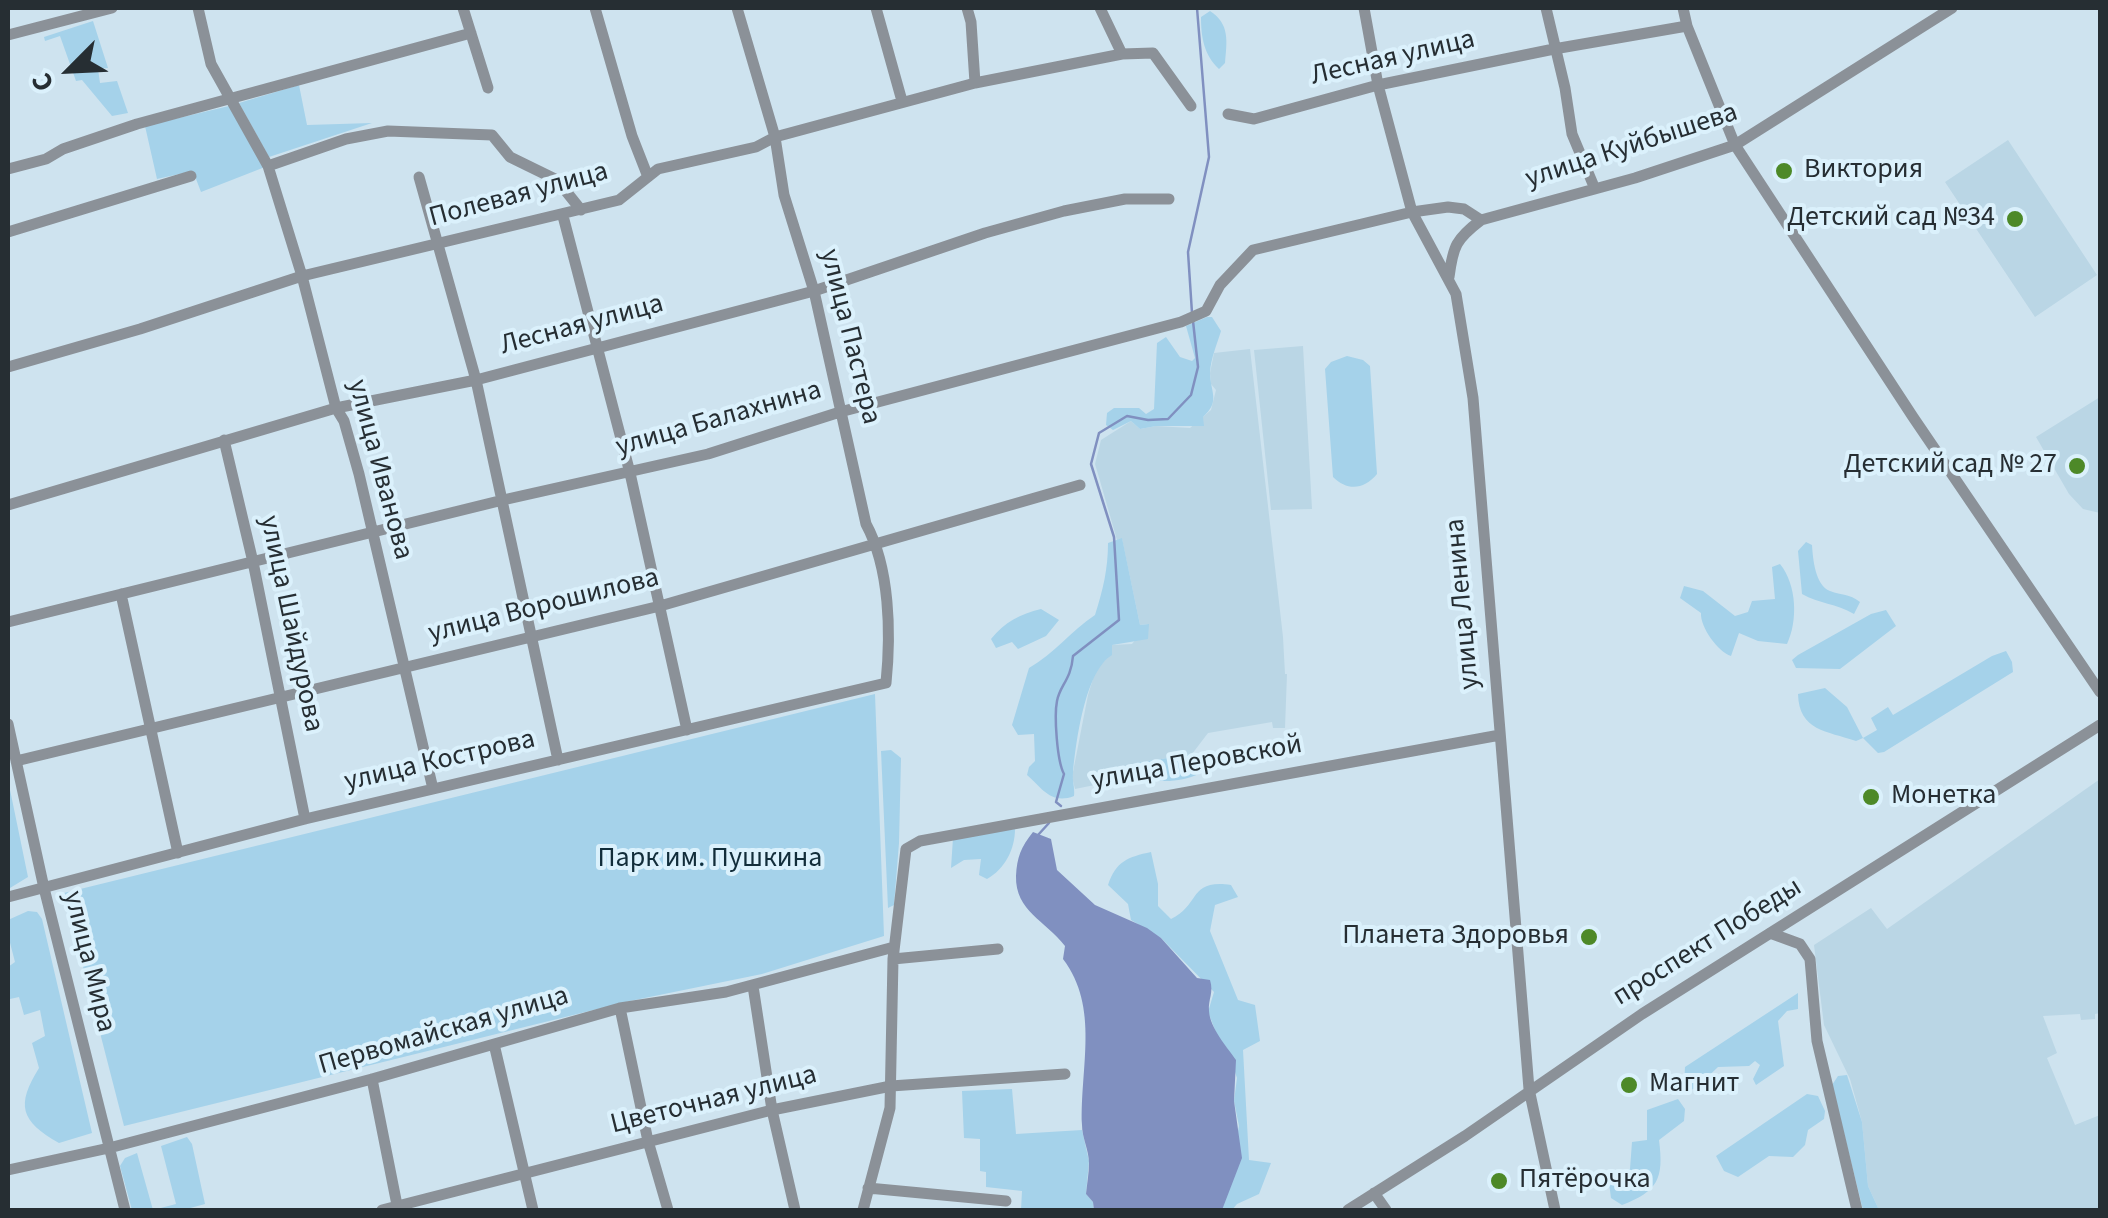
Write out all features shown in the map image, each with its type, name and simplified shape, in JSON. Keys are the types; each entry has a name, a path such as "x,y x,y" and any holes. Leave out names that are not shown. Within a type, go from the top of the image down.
{"street":[{"path":"8,35 112,8"},
{"name":"улица Иванова","path":"198,8 211,64 268,166 302,276 336,408 344,421 433,789"},
{"path":"463,8 488,88"},
{"path":"596,8 632,136 648,177"},
{"name":"улица Пастера","path":"736,8 775,137 784,195 814,292 866,524 877,544 886,612 886,683"},
{"path":"876,8 902,101"},
{"path":"967,8 975,82"},
{"path":"1100,8 1122,54 1152,53 1190,106"},
{"name":"улица Ленина","path":"1364,8 1378,85 1412,212 1449,277 1461,314 1474,398 1528,1090 1554,1210"},
{"path":"1546,8 1572,134 1595,189"},
{"path":"1683,8 1735,145 1912,417 2100,692"},
{"name":"улица Куйбышева","path":"1481,220 1735,145 1952,8"},
{"name":"Лесная улица","path":"1228,114 1254,120 1378,85 1687,26"},
{"path":"8,169 46,159 63,148 137,124 471,33"},
{"name":"Полевая улица","path":"8,367 302,276 619,200 658,169 756,147 775,137 975,82 1122,54"},
{"path":"268,166 346,139 388,130 492,134 510,157 557,180 581,210"},
{"path":"8,232 191,176"},
{"path":"419,177 476,380 558,760"},
{"name":"Лесная улица","path":"8,505 336,408 476,380 814,292 985,233 1064,211 1125,199 1168,199"},
{"name":"улица Балахнина","path":"8,622 503,500 708,454 840,412 1181,322 1206,311 1220,285 1253,250 1412,212 1464,209 1481,220"},
{"path":"563,216 630,472 687,730"},
{"path":"1449,277 1452,251 1461,235 1481,220"},
{"name":"улица Шайдурова","path":"224,440 305,819"},
{"name":"улица Ворошилова","path":"16,761 660,606 1080,485"},
{"path":"121,594 178,853"},
{"name":"улица Кострова","path":"8,897 305,819 886,683"},
{"name":"улица Мира","path":"8,724 44,888 126,1210"},
{"name":"проспект Победы","path":"1348,1210 1770,933 2100,724"},
{"name":"улица Перовской","path":"894,953 906,850 920,841 1500,735"},
{"path":"1770,933 1800,944 1810,959 1817,1041 1857,1210"},
{"name":"Первомайская улица","path":"8,1170 109,1148 372,1079 620,1008 753,986 894,953 998,948"},
{"path":"863,1210 890,1108 894,953"},
{"path":"753,986 772,1110 795,1210"},
{"path":"620,1008 648,1141 668,1210"},
{"path":"494,1044 533,1210"},
{"name":"Цветочная улица","path":"382,1210 772,1110 891,1086 1065,1074"},
{"path":"372,1079 397,1209"},
{"path":"868,1188 1006,1201"},
{"path":"1374,1194 1386,1210"}],"shaded area":[{"name":"Детский сад №34","path":"2008,140 2097,275 2035,317 1945,182"},
{"path":"1303,346 1312,509 1271,510 1254,350"},
{"path":"1250,349 1287,674 1285,728 1273,728 1272,722 1208,733 1192,754 1137,763 1139,776 1075,789 1072,777 1097,666 1110,655 1112,645 1132,644 1148,624 1140,625 1122,539 1117,540 1095,464 1101,440 1131,421 1140,429 1190,428 1211,410 1216,390 1210,373 1214,353"},
{"name":"Детский сад № 27","path":"2100,397 2100,513 2083,509 2069,494 2036,437"},
{"path":"2100,779 2100,1013 2095,1014 2095,1019 2081,1020 2080,1014 2043,1016 2057,1053 2047,1058 2075,1125 2100,1115 2100,1210 1879,1210 1868,1186 1862,1122 1850,1079 1824,1025 1814,945 1871,908 1887,929"},
{"path":"1033,832 1051,839 1057,870 1095,905 1147,928 1197,978 1210,980 1212,1024 1236,1060 1234,1101 1242,1158 1222,1210 1094,1210 1086,1194 1089,1163 1082,1125 1085,1018 1074,978 1063,959 1065,946 1026,907 1017,888 1019,858"}],"green space":[{"path":"1210,11 1226,34 1225,63 1219,69 1203,39 1201,17"},
{"path":"93,21 108,68 98,69 100,83 117,81 128,113 112,116 82,80 76,81 60,36 45,41 44,37"},
{"path":"299,85 307,125 372,123 269,157 239,103"},
{"path":"229,106 265,167 201,192 193,171 157,179 145,126"},
{"path":"1212,317 1221,331 1210,372 1213,401 1203,417 1204,426 1140,429 1131,421 1113,430 1106,425 1107,413 1114,408 1139,408 1146,414 1154,409 1157,343 1166,337 1180,357 1192,361 1195,358 1186,326"},
{"path":"1347,356 1370,366 1377,474 1355,487 1333,477 1325,369"},
{"path":"1122,538 1140,625 1149,624 1148,639 1112,645 1112,655 1095,676 1084,708 1074,760 1074,796 1053,797 1027,775 1035,761 1034,734 1018,735 1012,725 1029,668 1095,615 1108,543"},
{"path":"1806,542 1812,545 1816,571 1825,588 1860,602 1854,614 1802,594 1798,551"},
{"path":"1780,564 1790,582 1794,603 1787,644 1758,641 1739,633 1731,656 1711,638 1701,613 1680,598 1684,586 1703,591 1735,616 1748,612 1752,601 1775,599 1772,567"},
{"path":"1041,609 1059,620 1046,636 1018,649 1012,642 996,648 991,639 1002,628"},
{"path":"1886,610 1896,626 1840,669 1796,668 1792,660 1798,655 1871,614"},
{"path":"2006,651 2013,672 1884,752 1878,753 1863,738 1877,730 1871,718 1888,707 1893,715"},
{"path":"1825,688 1847,707 1863,738 1856,741 1816,728 1803,716 1798,694"},
{"name":"Парк им. Пушкина","path":"875,694 884,936 762,974 630,1001 124,1126 64,893"},
{"path":"891,750 901,758 894,905 888,908 881,751"},
{"path":"1192,754 1199,774 1169,781 1139,776 1137,763"},
{"path":"8,780 28,877 10,888 8,887"},
{"path":"1015,829 1008,858 987,879 979,875 981,859 964,860 951,868 953,838"},
{"path":"1151,852 1158,906 1171,919 1208,886 1231,885 1238,897 1215,905 1210,931 1238,1000 1255,1005 1260,1041 1243,1050 1249,1160 1271,1163 1259,1194 1232,1210 1222,1210 1239,1126 1234,1101 1237,1078 1208,1012 1214,992 1161,938 1131,920 1128,904 1108,885 1124,861"},
{"path":"28,911 37,912 42,919 92,1133 59,1143 36,1127 26,1111 27,1092 39,1068 32,1043 45,1036 40,1010 24,1015 19,997 10,999 8,967 15,962 8,920"},
{"path":"1798,993 1798,1009 1787,1011 1778,1021 1784,1066 1756,1085 1753,1079 1760,1065 1755,1061 1749,1066 1718,1067 1687,1092 1685,1067"},
{"path":"1847,1075 1862,1122 1868,1186 1879,1210 1863,1210 1832,1085 1838,1076"},
{"path":"1012,1089 1016,1134 1082,1130 1089,1161 1086,1194 1094,1210 1021,1210 1022,1191 986,1187 986,1172 980,1171 980,1139 964,1138 962,1091"},
{"path":"1807,1094 1818,1096 1824,1119 1808,1130 1805,1145 1793,1157 1769,1156 1738,1177 1724,1171 1716,1156"},
{"path":"1678,1099 1685,1109 1684,1121 1659,1140 1656,1182 1644,1194 1622,1205 1611,1198 1609,1183 1616,1173 1630,1169 1632,1142 1647,1140 1647,1110"},
{"path":"187,1137 192,1144 205,1204 183,1210 153,1210 176,1204 161,1146"},
{"path":"137,1153 153,1210 132,1210 120,1166 125,1158"}],"waterway":[{"path":"1192,313 1188,252 1209,157 1197,8"},
{"path":"1061,806 1056,802 1064,774 1057,738 1058,695 1073,656 1119,620 1114,537 1091,464 1099,433 1127,416 1168,419 1191,395 1198,367 1193,321"},
{"path":"1038,835 1049,823"}],"place":[{"name":"Виктория","path":"1784,171"},
{"name":"Детский сад №34","path":"2015,219"},
{"name":"Детский сад № 27","path":"2077,466"},
{"name":"Монетка","path":"1871,797"},
{"name":"Планета Здоровья","path":"1589,937"},
{"name":"Магнит","path":"1629,1085"},
{"name":"Пятёрочка","path":"1499,1181"}]}
